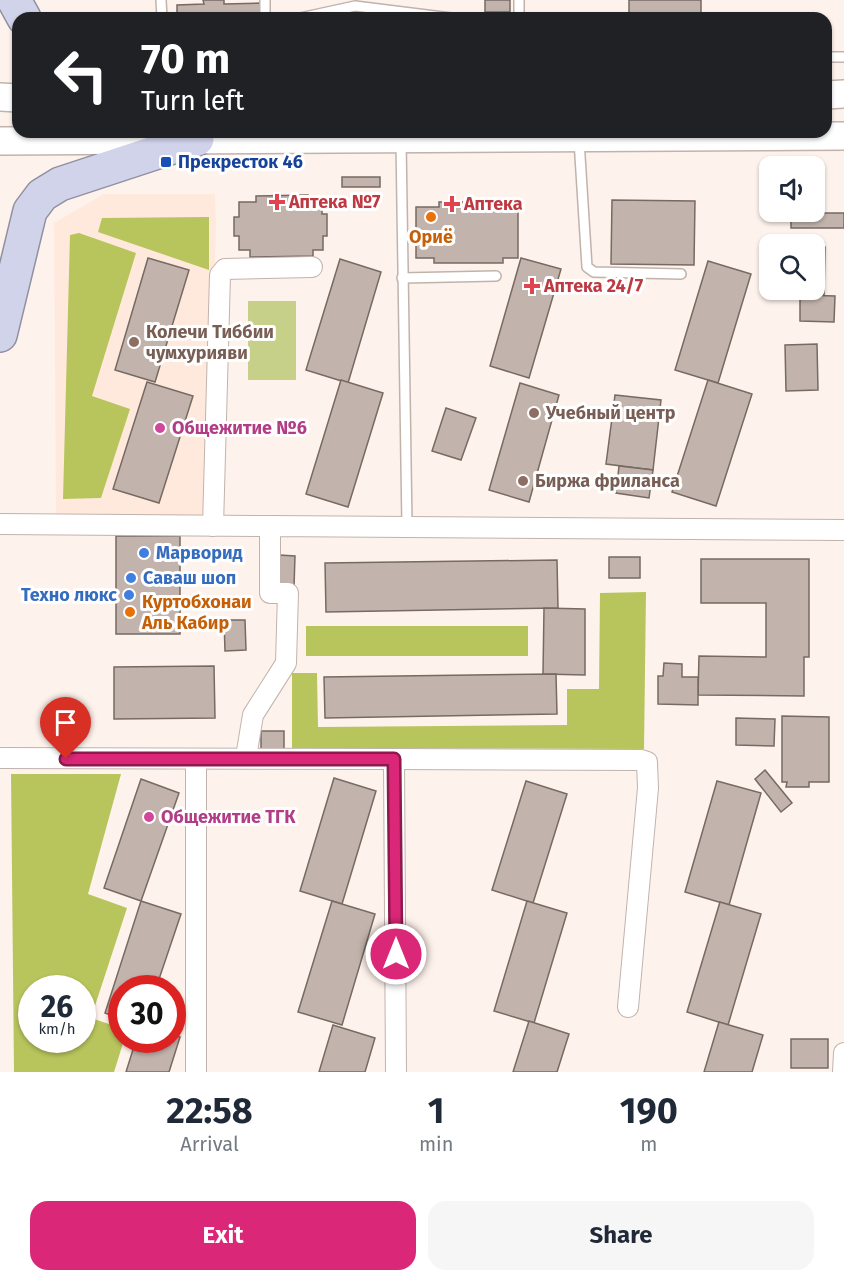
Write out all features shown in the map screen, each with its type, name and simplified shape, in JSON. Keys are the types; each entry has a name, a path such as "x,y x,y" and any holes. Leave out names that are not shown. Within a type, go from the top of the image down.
{"highway":[{"path":"0,335 30,211 42,195 79,176 196,139"}],"main road":[{"path":"0,141 401,138"}],"street":[{"path":"213,526 220,275 225,269 312,267"},
{"path":"0,524 844,530"},
{"path":"246,757 253,715 286,663 288,593 270,593 270,526"},
{"path":"0,758 198,760 246,757 641,760 647,762 648,788 628,1007"},
{"path":"394,759 396,1072"},
{"path":"196,1072 196,765 198,760"},
{"path":"843,1072 844,1053"}],"lane":[{"path":"328,12 355,6 403,12"},
{"path":"401,138 406,526"},
{"path":"579,138 587,267 594,273 681,274"},
{"path":"402,278 496,276"}],"shaded area":[{"name":"Колечи Тиббии чумхурияви","path":"104,194 215,194 216,228 206,516 56,514 54,223"}],"green space":[{"path":"209,217 209,270 98,232 102,218"},
{"path":"79,233 136,253 92,396 130,409 101,498 63,499 70,235"},
{"path":"248,301 296,301 296,380 248,380"},
{"path":"646,592 644,749 292,748 292,673 317,673 318,727 567,725 567,689 599,689 600,593"},
{"path":"306,626 528,626 528,656 306,656"},
{"path":"11,774 121,774 88,894 127,908 96,1003 96,975 18,975 18,1053 96,1053 96,1020 108,1024 108,1053 120,1053 114,1072 14,1072"}],"building":[{"path":"203,0 224,0 224,4 261,3 261,12 177,12 177,5 204,4"},
{"path":"485,0 510,0 510,12 485,12"},
{"path":"629,0 701,0 701,12 629,12"},
{"path":"342,177 380,177 380,187 342,187"},
{"path":"308,195 308,201 322,201 322,214 327,214 327,236 323,236 323,250 313,250 313,256 250,257 250,250 239,250 239,236 234,236 234,217 239,217 239,202 256,202 256,196"},
{"path":"612,200 695,201 694,265 611,264"},
{"path":"439,202 505,202 505,207 518,207 518,258 503,258 503,263 434,263 434,258 416,258 416,207 439,207"},
{"path":"825,213 844,213 844,228 791,228 791,222 825,222"},
{"path":"148,258 189,270 155,382 115,370"},
{"path":"521,258 561,269 529,378 490,366"},
{"path":"340,259 381,272 348,383 306,370"},
{"path":"708,261 751,274 718,383 675,370"},
{"path":"825,296 835,296 834,322 800,321 800,300 825,300"},
{"path":"817,344 818,390 786,391 785,345"},
{"path":"341,380 383,393 348,507 306,494"},
{"path":"708,380 752,394 716,506 672,492"},
{"path":"147,382 193,396 159,503 113,489"},
{"path":"520,383 559,395 529,502 489,490"},
{"path":"615,395 661,400 653,470 606,464"},
{"path":"446,408 476,418 461,460 432,451"},
{"path":"619,466 653,470 649,498 616,493"},
{"path":"116,536 180,536 180,634 116,634"},
{"path":"279,555 295,556 294,587 278,586"},
{"path":"609,557 640,557 640,578 609,578"},
{"path":"701,559 809,559 809,657 804,657 804,696 698,695 699,656 766,657 766,603 701,603"},
{"path":"557,560 558,608 326,612 325,563"},
{"path":"544,608 585,609 585,675 543,674"},
{"path":"224,620 245,620 246,650 225,651"},
{"path":"664,663 682,664 682,677 698,677 698,705 658,704 658,676 663,676"},
{"path":"214,666 215,718 114,719 114,667"},
{"path":"556,674 557,714 325,718 324,677"},
{"path":"782,716 829,717 829,782 809,782 809,787 786,787 787,782 782,782"},
{"path":"736,718 775,719 774,746 736,745"},
{"path":"261,731 284,731 284,751 261,751"},
{"path":"765,770 792,803 781,812 755,779"},
{"path":"334,778 376,791 342,904 300,891"},
{"path":"141,779 179,793 141,901 104,888"},
{"path":"526,781 567,794 533,903 492,890"},
{"path":"717,781 761,793 729,905 685,892"},
{"path":"141,901 181,914 160,975 117,975"},
{"path":"332,901 375,914 342,1025 298,1012"},
{"path":"527,901 567,913 534,1023 494,1011"},
{"path":"720,902 761,914 728,1025 687,1012"},
{"path":"529,1021 569,1034 557,1072 513,1072"},
{"path":"719,1022 763,1035 752,1072 704,1072"},
{"path":"333,1025 375,1038 365,1072 319,1072"},
{"path":"791,1039 828,1039 828,1068 791,1068"},
{"path":"132,1053 175,1053 169,1072 126,1072"}],"place":[{"name":"Прекресток 46","path":"166,162"},
{"name":"Аптека №7","path":"277,202"},
{"name":"Аптека","path":"452,204"},
{"name":"Ориё","path":"431,217"},
{"name":"Аптека 24/7","path":"532,286"},
{"name":"Колечи Тиббии чумхурияви","path":"134,342"},
{"name":"Учебный центр","path":"534,413"},
{"name":"Общежитие №6","path":"160,428"},
{"name":"Биржа фриланса","path":"523,481"},
{"name":"Марворид","path":"144,553"},
{"name":"Саваш шоп","path":"131,578"},
{"name":"Техно люкс","path":"129,595"},
{"name":"Куртобхонаи Аль Кабир","path":"130,612"},
{"name":"Общежитие ТГК","path":"149,817"}],"route":[{"path":"66,759 198,760 246,757 394,759 396,954"}]}
